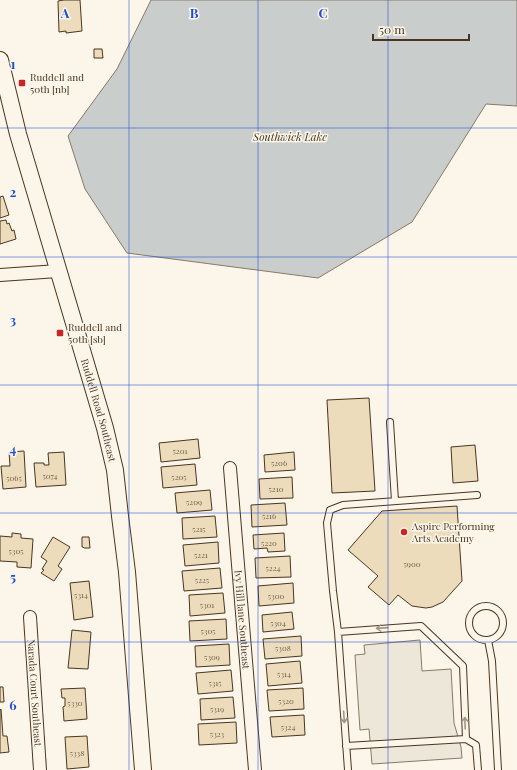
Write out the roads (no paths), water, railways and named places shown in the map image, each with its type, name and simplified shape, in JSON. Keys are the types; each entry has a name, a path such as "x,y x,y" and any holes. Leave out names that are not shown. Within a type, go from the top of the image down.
{"main road":[{"name":"Ruddell Road Southeast","path":"0,60 18,134 105,428 114,470 126,572 143,770"}],"street":[{"path":"0,275 58,271"},
{"name":"Ivy Hill lane Southeast","path":"230,468 255,770"},
{"name":"Narada Court Southeast","path":"30,616 40,770"}],"lane":[{"path":"390,422 396,501"},
{"path":"348,770 338,632 327,523 330,510 343,505 477,495"},
{"path":"488,606 499,612 503,617 504,623 499,635 494,639 488,640 482,640 476,637 472,632 470,620 476,609 488,606"},
{"path":"338,632 421,626 463,666 466,739"},
{"path":"488,640 492,661 498,770"},
{"path":"346,746 466,739 476,745 478,770"}],"water":[{"name":"Southwick Lake","path":"151,0 517,0 517,106 486,104 412,222 318,278 127,253 85,189 68,136 117,69"}],"place":[{"name":"Ruddell and 50th [nb]","path":"22,83"},
{"name":"Ruddell and 50th [sb]","path":"60,333"},
{"name":"Aspire Performing Arts Academy","path":"404,532"}]}
